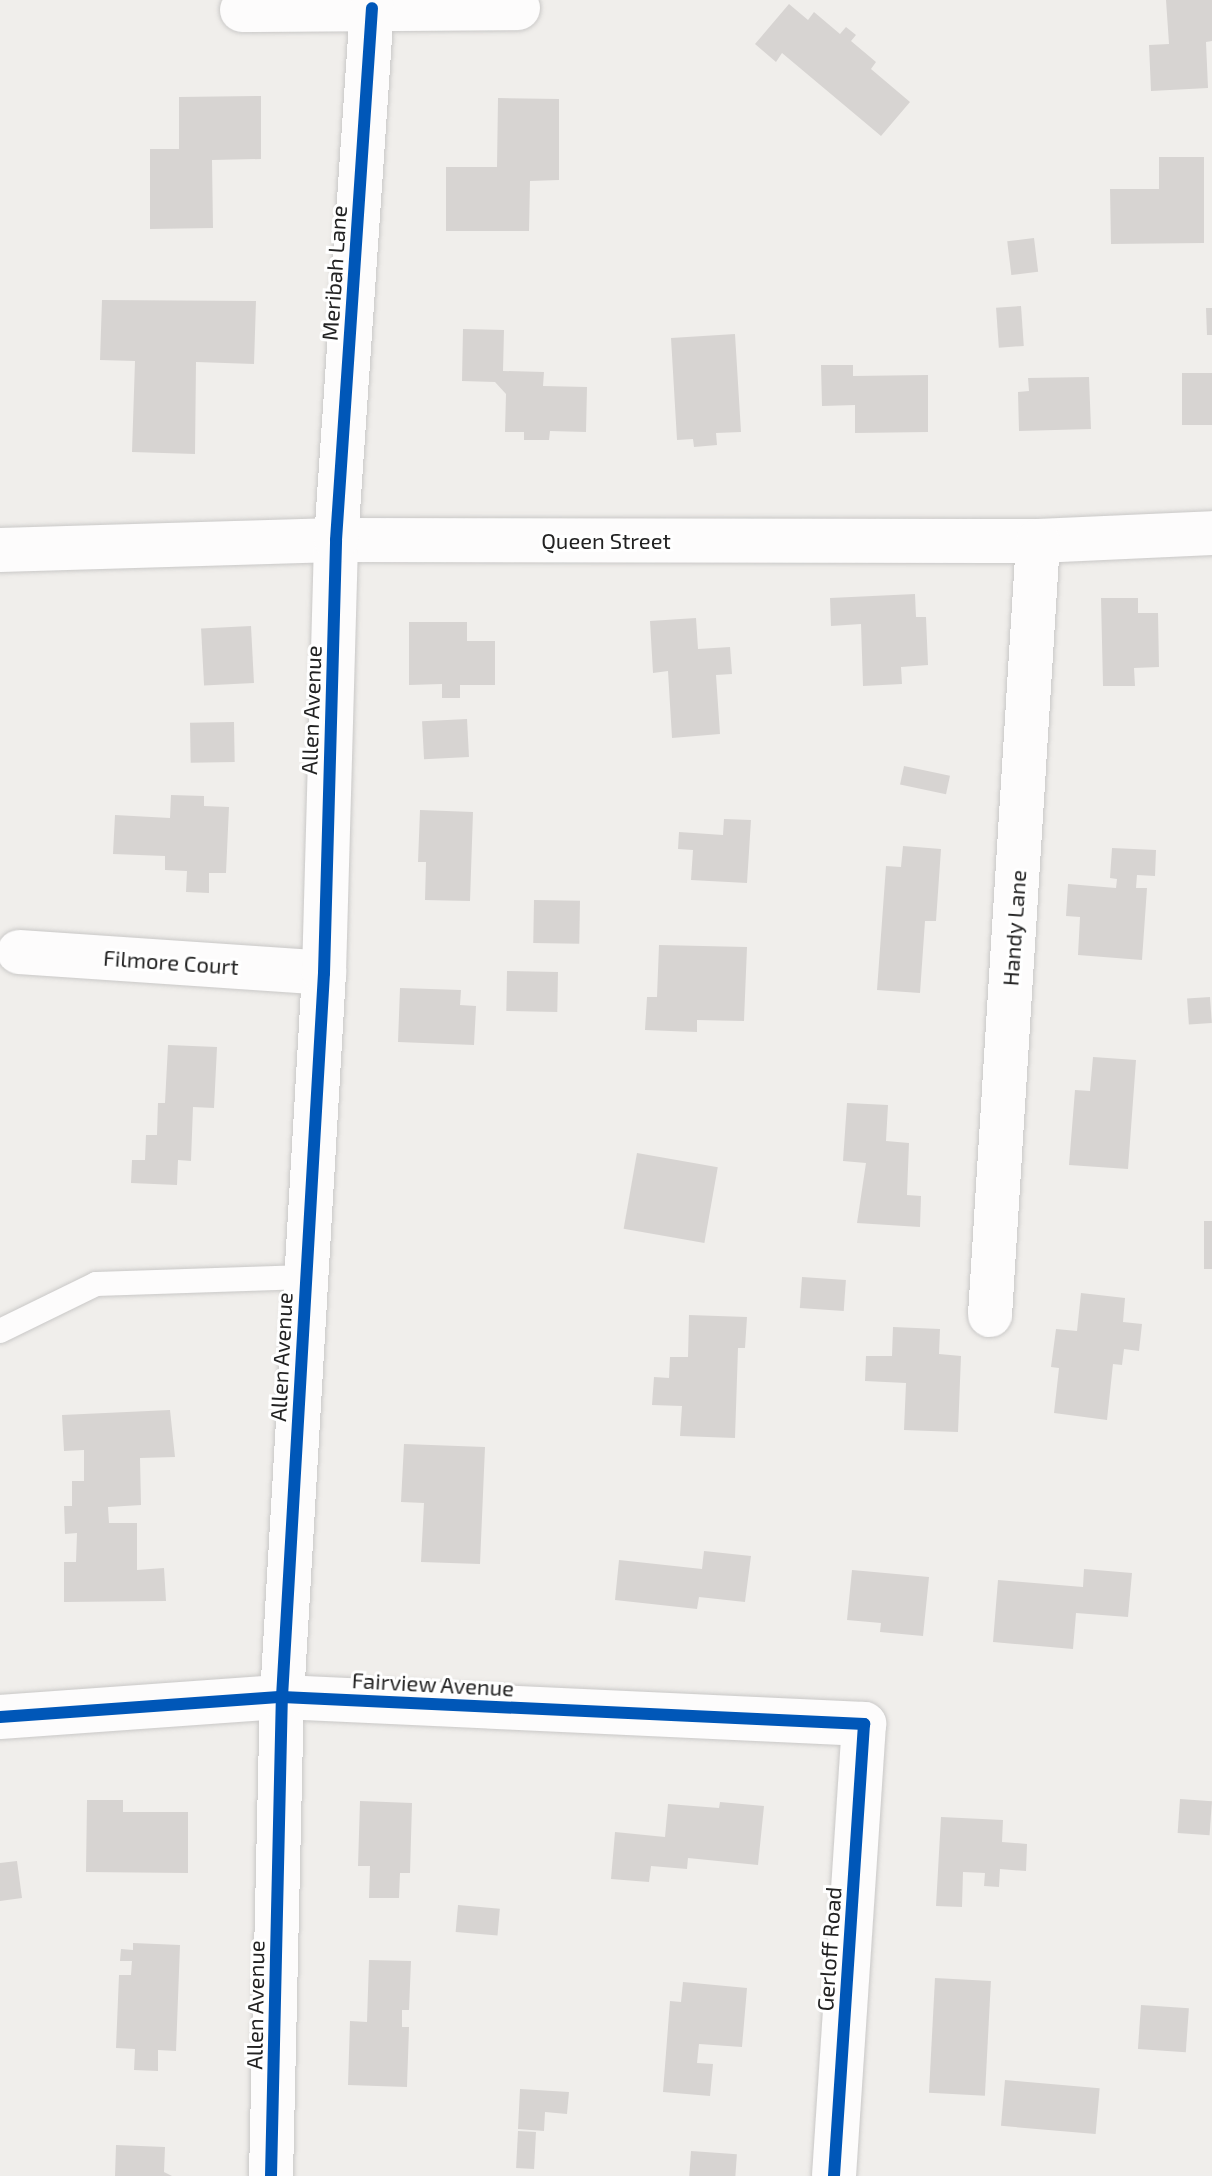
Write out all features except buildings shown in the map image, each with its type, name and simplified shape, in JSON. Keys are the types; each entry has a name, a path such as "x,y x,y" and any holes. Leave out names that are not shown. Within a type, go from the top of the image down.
{"street":[{"name":"Meribah Lane","path":"336,540 372,8"},
{"path":"242,10 518,8"},
{"name":"Queen Street","path":"0,550 336,540 1038,541 1212,533"},
{"name":"Allen Avenue","path":"271,2176 282,1697 324,973 336,540"},
{"name":"Handy Lane","path":"990,1315 1038,541"},
{"name":"Filmore Court","path":"19,952 324,973"},
{"name":"Fairview Avenue","path":"0,1717 282,1697 864,1724"},
{"name":"Gerloff Road","path":"834,2176 864,1724"}],"lane":[{"path":"0,1331 96,1284 306,1277"}],"cycle path":[{"path":"271,2176 282,1697 324,973 336,540 372,8"},
{"path":"0,1717 282,1697 864,1724 834,2176"}]}
